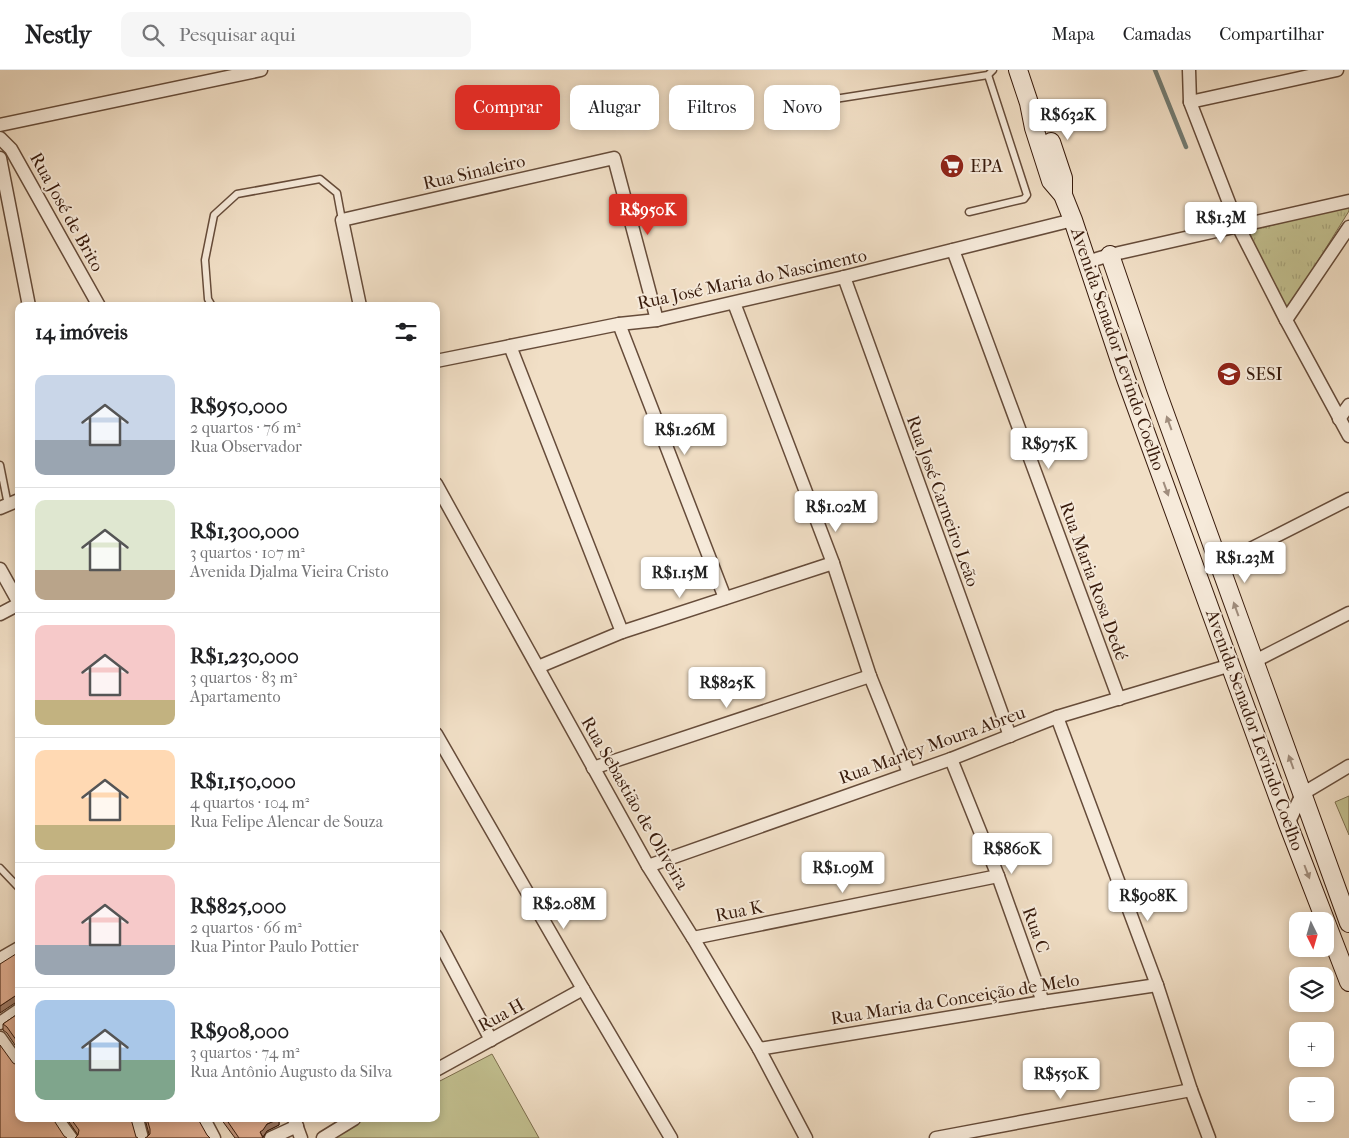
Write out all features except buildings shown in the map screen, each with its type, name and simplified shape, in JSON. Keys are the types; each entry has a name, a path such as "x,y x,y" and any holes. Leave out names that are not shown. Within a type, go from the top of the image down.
{"street":[{"path":"0,125 261,70"},
{"name":"Avenida Senador Levindo Coelho","path":"1018,70 1051,181 1063,195 1073,220 1125,376 1288,824 1349,982"},
{"path":"1189,70 1190,102 1238,226 1349,436"},
{"path":"1190,102 1337,70"},
{"name":"Rua José de Brito","path":"0,138 11,149 97,302"},
{"path":"0,158 28,302"},
{"name":"Rua Sinaleiro","path":"342,220 614,158 657,320"},
{"path":"1086,262 1349,201"},
{"path":"342,220 359,302"},
{"name":"Rua José Maria do Nascimento","path":"440,360 619,324 657,320 734,303 1073,220"},
{"path":"1286,320 1349,227"},
{"name":"Rua Maria Rosa Dedé","path":"953,250 1119,699"},
{"name":"Avenida Senador Levindo Coelho","path":"1110,255 1157,392 1221,564 1349,923"},
{"name":"Rua José Carneiro Leão","path":"844,277 1010,736"},
{"path":"734,303 833,563 870,676 909,773"},
{"path":"619,324 725,598"},
{"path":"510,346 622,632"},
{"path":"1339,419 1349,406"},
{"name":"Rua Sebastião de Oliveira","path":"440,491 648,866 759,1049 806,1138"},
{"path":"1221,564 1349,499"},
{"path":"538,667 622,632 833,563"},
{"path":"0,569 15,597"},
{"path":"2,609 15,605"},
{"path":"1255,661 1349,613"},
{"name":"Rua Marley Moura Abreu","path":"648,866 951,759 1057,717 1231,665"},
{"path":"593,768 870,676"},
{"path":"1057,717 1157,985 1208,1138"},
{"path":"440,741 671,1138"},
{"name":"Rua C","path":"951,759 998,876 1043,1002"},
{"path":"1288,824 1302,794 1349,766"},
{"name":"Rua K","path":"693,938 998,876"},
{"path":"440,944 491,1040"},
{"path":"0,959 15,950"},
{"name":"Rua Maria da Conceição de Melo","path":"759,1049 1157,985"},
{"name":"Rua H","path":"440,1068 583,989"},
{"path":"0,1023 15,1013"},
{"path":"0,1038 15,1059"},
{"path":"936,1138 1191,1090"},
{"path":"59,1122 71,1138"},
{"path":"138,1122 142,1138"},
{"path":"206,1122 214,1138"},
{"path":"323,1138 349,1122"},
{"path":"271,1138 297,1128"}],"lane":[{"path":"840,98 990,73 1027,195 1024,199 969,212"},
{"path":"210,302 204,260 214,215 237,194 320,179 337,193 342,220"},
{"path":"0,465 9,504"},
{"path":"0,868 15,884"}],"green space":[{"path":"1349,206 1349,211 1286,312 1245,232"},
{"path":"1349,796 1349,835 1335,802"},
{"path":"492,1054 539,1138 326,1138 358,1122 440,1122 440,1081"}],"waterway":[{"path":"1155,70 1186,147"}],"place":[{"name":"EPA","path":"952,166"},
{"name":"SESI","path":"1229,374"}]}
